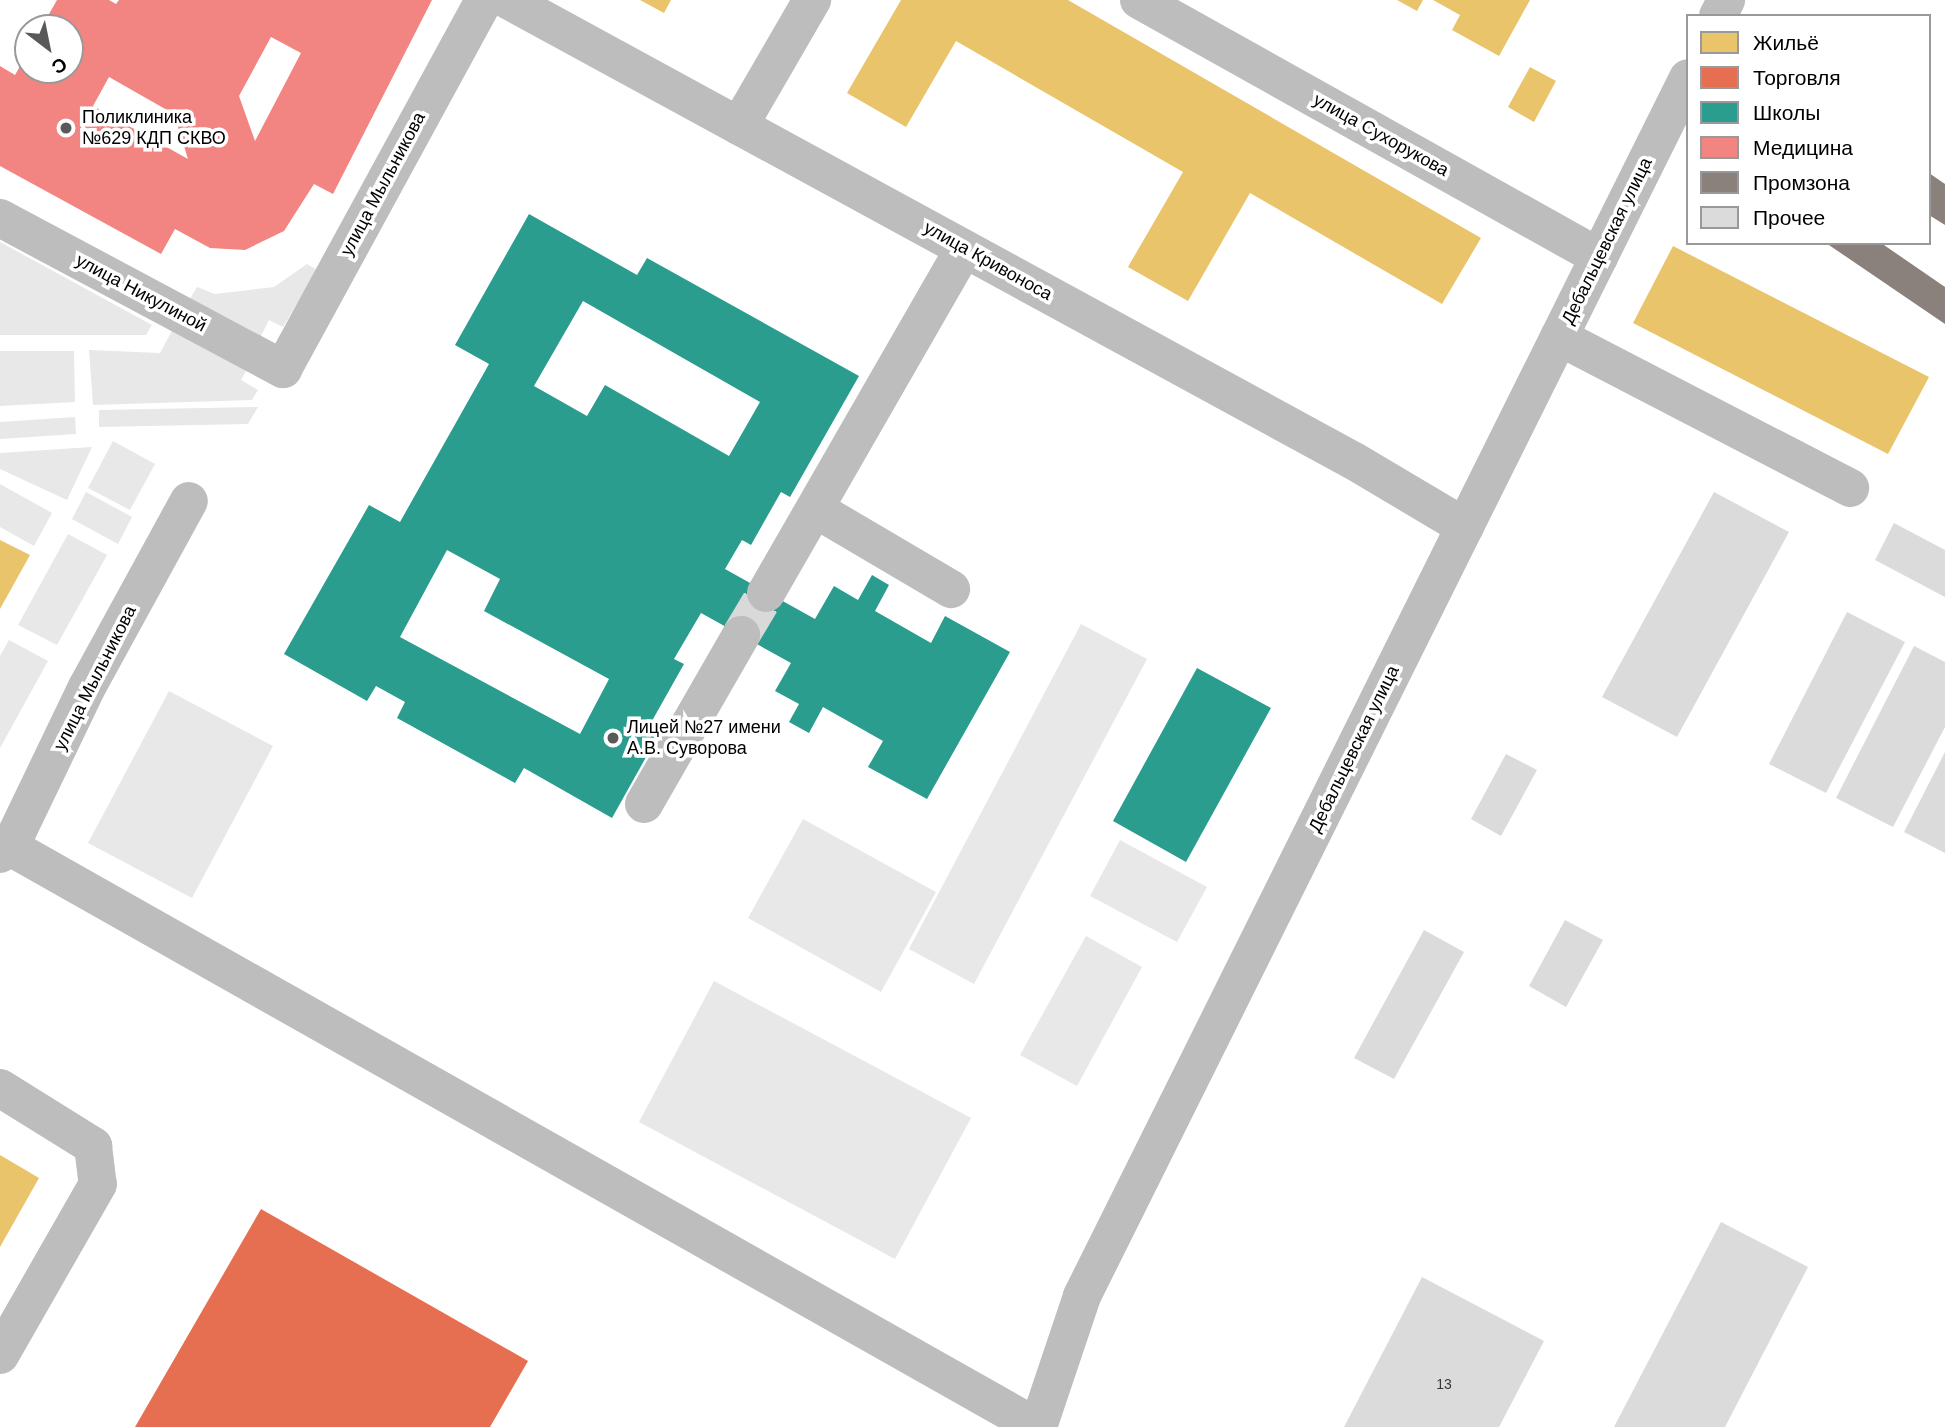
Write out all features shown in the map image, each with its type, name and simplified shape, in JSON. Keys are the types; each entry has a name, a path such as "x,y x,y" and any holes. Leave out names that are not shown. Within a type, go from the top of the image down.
{"street":[{"name":"улица Мыльникова","path":"283,369 484,0"},
{"name":"улица Кривоноса","path":"508,0 1353,461 1465,527"},
{"path":"739,126 812,0"},
{"name":"улица Сухорукова","path":"1157,5 1599,257"},
{"name":"Дебальцевская улица","path":"1037,1427 1082,1296 1686,82"},
{"name":"улица Никулиной","path":"0,218 283,369"},
{"path":"766,593 964,248"},
{"path":"1559,337 1850,488"},
{"name":"улица Мыльникова","path":"5,850 87,687 190,501"},
{"path":"815,509 951,589"},
{"path":"644,804 741,635"},
{"path":"5,850 1037,1427"},
{"path":"0,1088 93,1146 98,1184 0,1355"}],"shaded area":[{"path":"0,242 152,325 146,335 0,335"},
{"path":"307,264 317,270 283,327 269,320 261,336 190,299 197,287 215,294 274,287"},
{"path":"175,325 249,366 241,380 258,390 252,400 93,405 89,350 160,353"},
{"path":"0,351 74,351 75,402 0,406"},
{"path":"258,407 248,424 99,427 99,410"},
{"path":"75,417 76,434 0,439 0,422"},
{"path":"113,441 155,464 130,510 88,488"},
{"path":"92,447 67,500 0,469 0,453"},
{"path":"0,484 52,513 34,546 0,527"},
{"path":"86,492 132,517 118,544 72,519"},
{"path":"68,534 107,555 57,645 18,625"},
{"path":"1081,624 1147,659 974,984 909,949"},
{"path":"9,640 48,661 0,748 0,656"},
{"path":"169,691 273,746 192,898 88,843"},
{"path":"803,819 936,892 881,992 748,918"},
{"path":"1120,840 1207,887 1177,942 1090,896"},
{"path":"1086,936 1142,967 1077,1086 1020,1055"},
{"path":"714,981 971,1118 895,1259 639,1122"}],"building: Жильё":[{"path":"640,0 671,0 664,13"},
{"path":"901,0 1068,0 1481,238 1442,304 1250,193 1188,301 1128,267 1183,172 956,41 906,127 847,93"},
{"path":"1397,0 1423,0 1417,11"},
{"path":"1433,0 1530,0 1499,56 1452,30 1460,15"},
{"path":"1530,67 1556,81 1534,122 1508,107"},
{"path":"1673,246 1929,377 1888,454 1633,323"},
{"path":"0,540 30,555 0,609"},
{"path":"0,1155 39,1178 0,1247"}],"building: Торговля":[{"path":"261,1209 528,1361 490,1427 135,1427"}],"building: Школы":[{"path":"529,214 637,275 647,258 859,376 790,497 781,492 751,545 742,540 725,569 815,619 834,586 858,600 872,575 889,585 875,611 931,643 945,616 1010,652 927,799 868,767 883,741 823,707 809,733 789,722 799,704 775,691 791,663 701,613 674,659 684,664 648,728 659,734 612,818 524,768 515,783 397,718 405,702 376,686 367,701 284,654 369,505 400,522 489,364 455,345","holes":["583,301 760,402 729,456 605,385 587,416 534,386","447,550 500,579 484,611 609,679 580,734 400,637"]},
{"path":"1197,668 1271,708 1186,862 1113,821"}],"building: Медицина":[{"name":"Поликлиника №629 КДП СКВО","path":"57,0 109,0 116,4 119,0 432,0 333,194 314,184 284,231 245,250 210,248 175,229 161,254 0,166 0,66 14,74 14,84 84,84 84,14 49,14","holes":["271,37 301,53 255,141 239,96","109,77 174,114 188,159 93,106"]}],"building: Промзона":[{"path":"1931,174 1945,184 1945,225 1931,216"},
{"path":"1829,245 1884,245 1945,287 1945,324"}],"building: Прочее":[{"path":"1714,492 1789,532 1677,737 1602,697"},
{"path":"1894,523 1945,550 1945,597 1875,560"},
{"path":"1847,612 1905,642 1826,793 1769,764"},
{"path":"1914,646 1945,662 1945,727 1893,827 1836,798"},
{"path":"1945,752 1945,853 1904,832"},
{"path":"1506,754 1537,770 1501,836 1471,819"},
{"path":"1565,920 1603,940 1566,1007 1529,986"},
{"path":"1424,930 1464,952 1394,1079 1354,1058"},
{"path":"1721,1222 1808,1267 1725,1427 1614,1427"},
{"path":"1422,1277 1544,1341 1499,1427 1344,1427"}],"tunnel":[{"path":"741,635 766,593"}],"place":[{"name":"Поликлиника №629 КДП СКВО","path":"66,128"},
{"name":"Лицей №27 имени А.В. Суворова","path":"613,738"}]}
